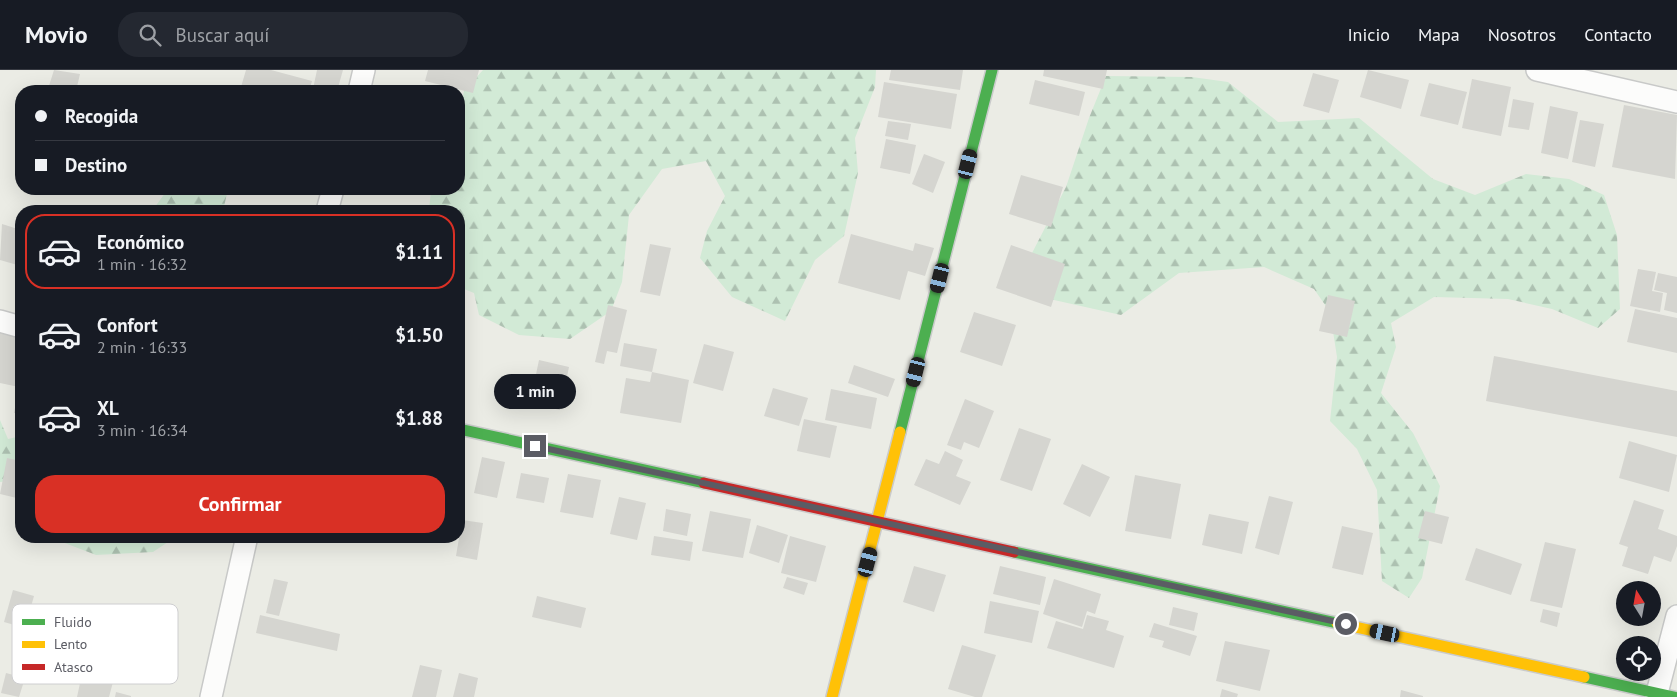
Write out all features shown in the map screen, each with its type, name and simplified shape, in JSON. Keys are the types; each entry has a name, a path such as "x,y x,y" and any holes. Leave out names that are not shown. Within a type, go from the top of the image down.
{"street":[{"path":"360,85 364,70"},
{"path":"832,697 878,523 992,70"},
{"path":"1537,70 1677,102"},
{"path":"0,321 15,325"},
{"path":"465,430 1663,695 1677,616"},
{"path":"211,697 244,543"}],"green space":[{"path":"483,70 876,70 875,87 855,138 858,173 844,236 815,260 785,321 732,297 700,258 707,231 725,196 706,161 662,169 629,215 622,282 611,311 570,339 519,335 479,315 474,293 465,289 465,205 430,205 430,195 465,195 465,90"},
{"path":"1106,76 1192,77 1228,82 1278,122 1359,118 1433,179 1475,195 1526,174 1569,179 1604,195 1617,235 1620,309 1598,328 1552,309 1508,299 1434,297 1391,323 1396,347 1381,393 1413,433 1440,486 1422,578 1409,598 1382,581 1377,490 1357,449 1330,421 1337,357 1330,312 1314,289 1264,267 1179,273 1121,315 1045,298 1031,255 1066,187 1089,118"},
{"path":"164,195 227,195 224,205 156,205"},
{"path":"0,420 8,439 15,437 15,484 13,481 0,482"},
{"path":"65,543 166,543 153,552 96,555"}],"building":[{"path":"54,70 80,74 77,85 49,85"},
{"path":"246,70 271,70 312,81 311,85 242,85"},
{"path":"317,70 343,70 339,85 314,85"},
{"path":"428,70 479,70 473,93 465,91 465,85 441,85 425,81"},
{"path":"891,70 963,70 960,90 889,80"},
{"path":"1044,70 1107,70 1103,89 1043,76"},
{"path":"1368,70 1409,80 1401,109 1360,97"},
{"path":"1313,73 1339,80 1329,113 1303,106"},
{"path":"1472,79 1511,87 1501,136 1462,128"},
{"path":"1035,80 1085,92 1079,116 1029,104"},
{"path":"884,82 957,94 951,129 878,117"},
{"path":"1429,83 1467,92 1458,125 1420,116"},
{"path":"1513,99 1534,103 1529,130 1508,127"},
{"path":"1624,105 1677,115 1675,179 1612,167"},
{"path":"1550,106 1578,112 1568,159 1541,153"},
{"path":"1580,120 1604,124 1595,167 1572,162"},
{"path":"888,121 911,124 908,140 885,136"},
{"path":"886,139 916,145 910,174 880,168"},
{"path":"924,154 945,162 933,193 912,184"},
{"path":"1021,175 1063,187 1051,227 1009,214"},
{"path":"2,224 15,228 15,264 0,260"},
{"path":"851,234 913,251 915,243 934,248 925,276 908,271 900,300 838,283"},
{"path":"650,244 671,248 660,296 640,292"},
{"path":"1011,245 1065,264 1051,307 996,288"},
{"path":"1638,269 1656,272 1652,291 1663,293 1660,312 1630,306"},
{"path":"1658,273 1677,277 1677,313 1664,310 1667,293 1654,290"},
{"path":"1328,295 1355,301 1347,337 1319,331"},
{"path":"608,305 627,310 617,353 607,351 604,364 595,362"},
{"path":"1635,309 1677,318 1677,353 1627,342"},
{"path":"974,312 1016,325 1002,366 960,352"},
{"path":"0,332 15,335 15,386 0,383"},
{"path":"624,343 657,349 652,372 620,366"},
{"path":"704,344 734,352 723,391 693,383"},
{"path":"1494,356 1677,391 1677,437 1486,401"},
{"path":"539,360 569,367 560,410 530,403"},
{"path":"854,365 895,379 888,397 848,383"},
{"path":"652,372 689,380 681,423 620,413 626,378 650,382"},
{"path":"773,388 808,398 799,426 764,416"},
{"path":"831,389 877,398 871,429 825,420"},
{"path":"965,399 994,411 979,448 964,442 961,450 947,445"},
{"path":"804,419 837,426 830,458 797,451"},
{"path":"1019,428 1051,439 1032,491 1000,480"},
{"path":"1629,441 1677,455 1669,492 1619,478"},
{"path":"945,451 963,460 956,476 971,482 960,505 914,485 926,459 939,464"},
{"path":"482,457 505,462 497,498 474,493"},
{"path":"7,458 15,460 15,498 0,494"},
{"path":"1082,464 1110,477 1090,517 1063,504"},
{"path":"521,473 549,478 544,503 516,498"},
{"path":"568,474 601,480 593,518 560,512"},
{"path":"1135,475 1181,484 1171,539 1125,531"},
{"path":"1269,496 1293,502 1279,555 1255,548"},
{"path":"619,497 646,503 637,540 610,534"},
{"path":"1634,500 1664,510 1658,529 1677,536 1677,546 1671,562 1654,556 1648,574 1622,566 1628,547 1619,544"},
{"path":"666,509 691,514 687,536 663,531"},
{"path":"710,511 751,519 743,558 702,551"},
{"path":"1425,511 1449,517 1442,544 1418,538"},
{"path":"1209,514 1249,522 1242,554 1202,545"},
{"path":"465,520 483,523 477,560 456,556 458,543 465,543"},
{"path":"757,525 788,535 779,563 749,553"},
{"path":"1342,526 1373,533 1363,575 1332,568"},
{"path":"654,536 693,542 690,561 651,555"},
{"path":"790,536 826,546 816,582 781,573"},
{"path":"1545,542 1576,549 1562,608 1530,601"},
{"path":"1476,548 1522,564 1511,595 1465,580"},
{"path":"914,566 946,575 934,612 903,602"},
{"path":"1000,566 1046,577 1040,605 993,594"},
{"path":"787,577 808,583 804,595 783,588"},
{"path":"274,579 288,582 279,616 266,613"},
{"path":"1054,579 1101,594 1095,614 1087,611 1082,627 1043,614"},
{"path":"13,590 34,596 32,604 12,604 12,624 4,622"},
{"path":"537,596 586,608 581,628 532,617"},
{"path":"990,601 1039,611 1032,643 984,633"},
{"path":"1173,607 1198,613 1194,631 1169,625"},
{"path":"1543,609 1560,613 1557,627 1540,622"},
{"path":"260,615 340,634 337,651 256,633"},
{"path":"1087,615 1109,621 1106,630 1124,636 1114,668 1047,648 1056,621 1083,629"},
{"path":"1154,623 1197,636 1190,656 1162,647 1164,641 1149,637"},
{"path":"1225,641 1270,650 1260,691 1216,681"},
{"path":"962,645 996,655 982,697 975,697 948,689"},
{"path":"420,665 442,670 436,697 412,697"},
{"path":"6,673 12,675 12,684 23,684 19,697 1,693"},
{"path":"459,673 478,678 474,697 453,697"},
{"path":"80,684 112,684 109,697 77,697"},
{"path":"1222,689 1238,694 1237,697 1220,697"},
{"path":"1401,690 1423,696 1423,697 1400,697"},
{"path":"116,692 131,696 131,697 115,697"}],"traffic: fast":[{"path":"900,432 992,70"},
{"path":"465,430 704,483"},
{"path":"1014,552 1337,623"},
{"path":"1584,677 1674,697"}],"traffic: slow":[{"path":"832,697 900,432"},
{"path":"1337,623 1584,677"}],"traffic: jam":[{"path":"704,483 1014,552"}],"route":[{"path":"535,446 878,523 1346,624"}]}
